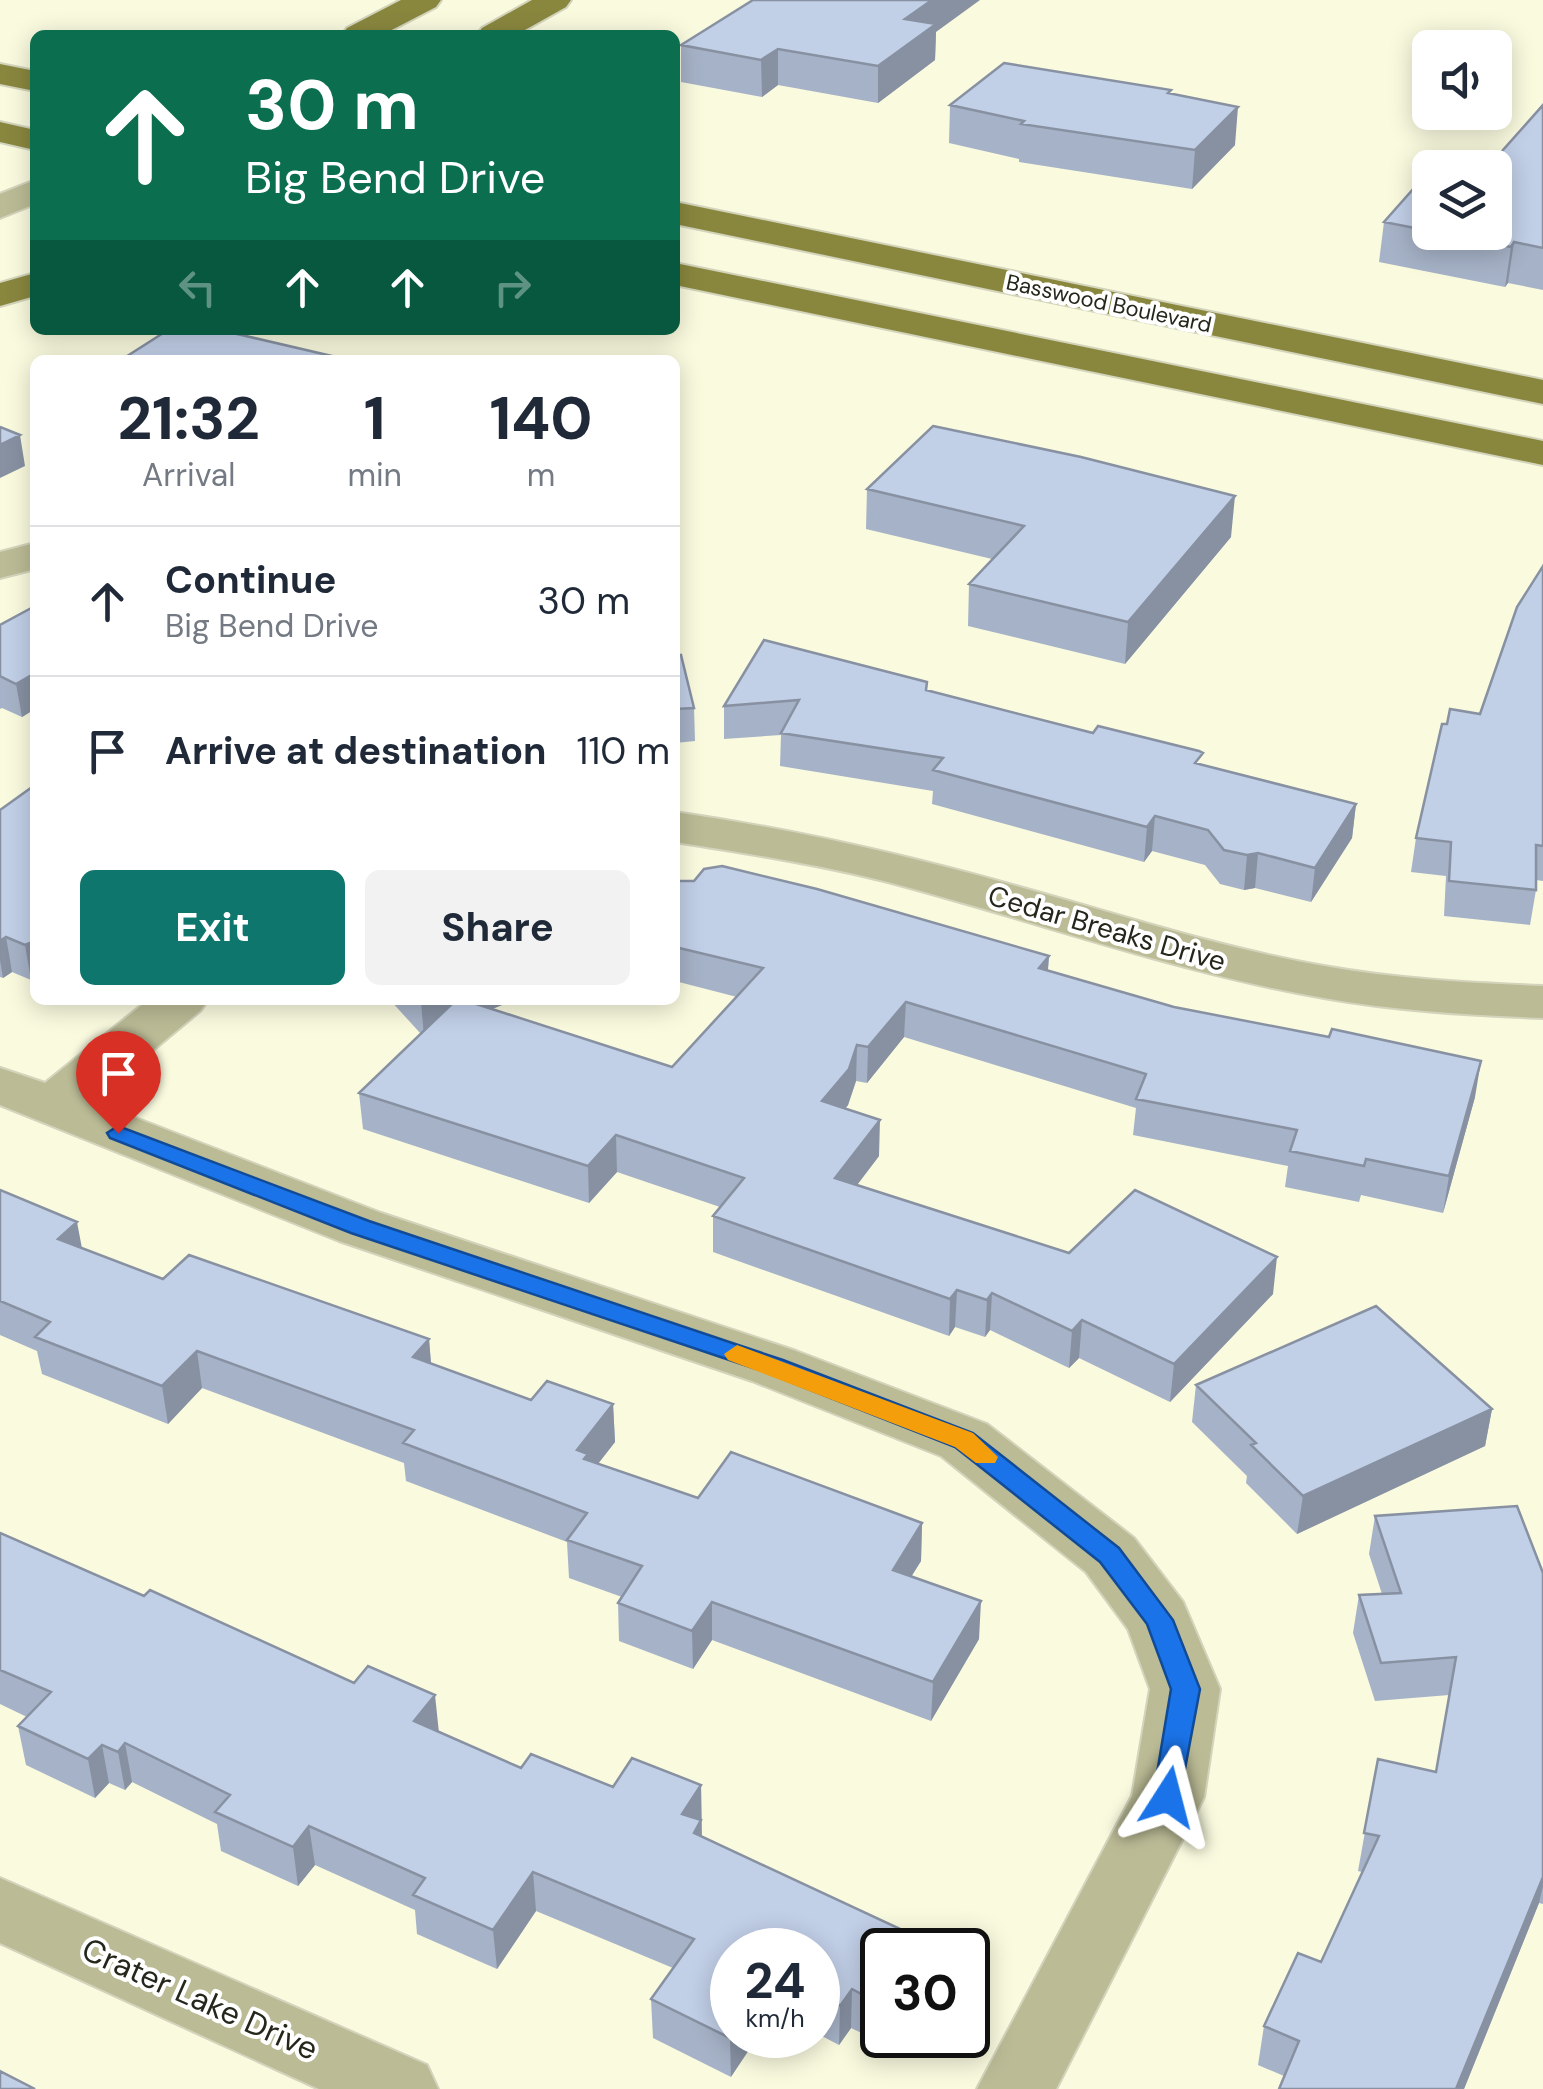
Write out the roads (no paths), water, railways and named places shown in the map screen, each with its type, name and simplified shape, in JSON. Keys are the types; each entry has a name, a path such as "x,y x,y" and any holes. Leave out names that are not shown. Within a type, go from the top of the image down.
{"main road":[{"path":"368,30 425,0"},
{"path":"502,30 555,0"},
{"path":"355,30 396,16"},
{"path":"0,132 30,139"},
{"name":"Basswood Boulevard","path":"680,213 1543,392"},
{"path":"680,275 1066,351 1543,453"},
{"path":"0,295 30,283"},
{"path":"1066,351 1112,304"}],"street":[{"path":"0,207 30,193"},
{"path":"0,565 30,557"},
{"name":"Cedar Breaks Drive","path":"680,827 820,851 1260,970 1361,988 1543,1002"},
{"path":"25,1096 173,1005"},
{"path":"25,1096 360,1227 774,1366 964,1440 1110,1555 1159,1620 1186,1689 1168,1797 1016,2089"},
{"name":"Crater Lake Drive","path":"0,1908 399,2089"}]}
